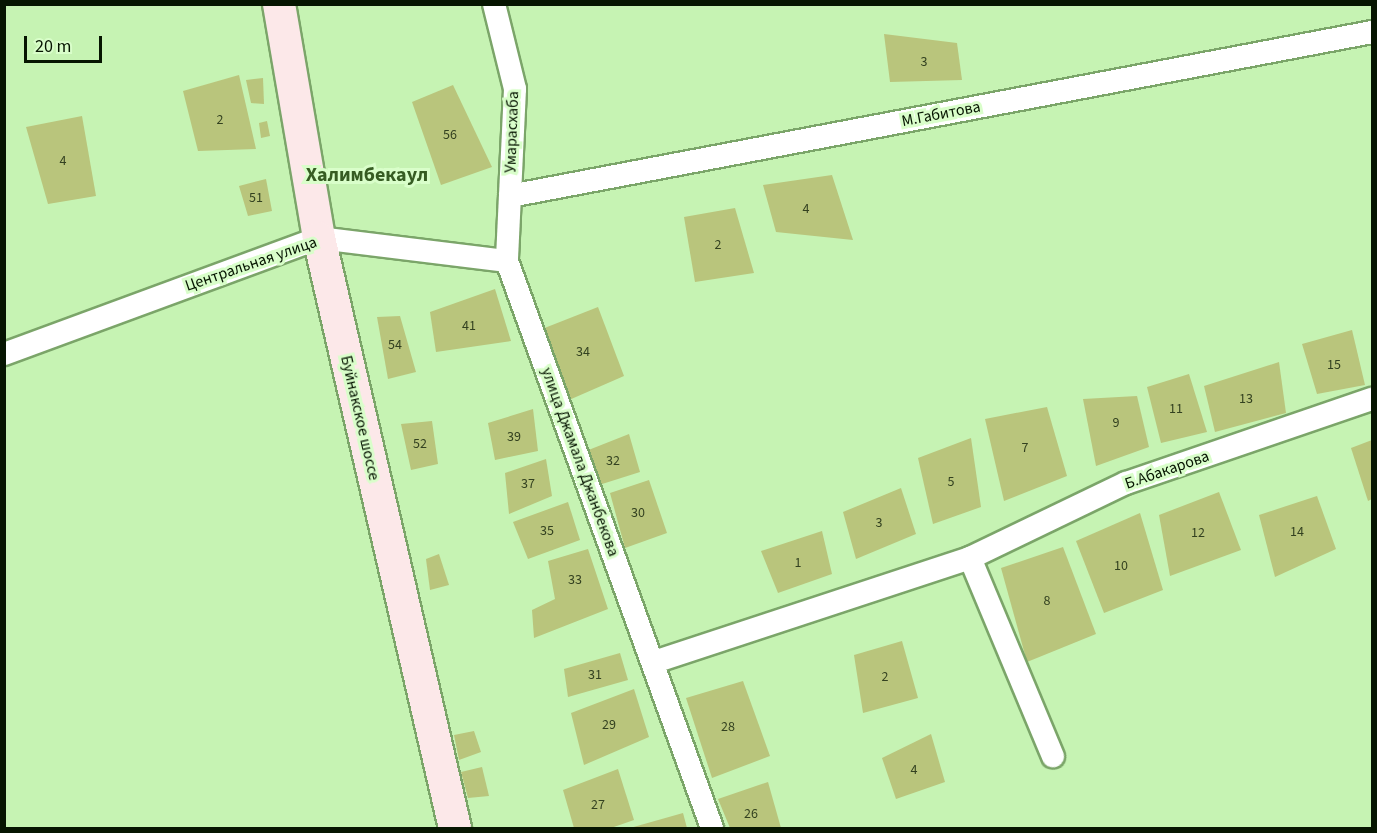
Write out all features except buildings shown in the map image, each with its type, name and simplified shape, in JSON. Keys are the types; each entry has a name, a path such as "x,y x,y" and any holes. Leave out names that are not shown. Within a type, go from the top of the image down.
{"main road":[{"name":"Буйнакское шоссе","path":"279,4 319,238 456,828"}],"street":[{"name":"Умарасхаба","path":"494,4 515,89 507,261"},
{"name":"М.Габитова","path":"510,196 1372,32"},
{"name":"Центральная улица","path":"4,354 319,238 507,261"},
{"name":"улица Джамала Джанбекова","path":"507,261 654,662 712,828"},
{"name":"Б.Абакарова","path":"654,662 970,558 1126,483 1372,399"},
{"path":"970,558 1053,756"}],"district":[{"name":"Халимбекаул","path":"367,175"}]}
